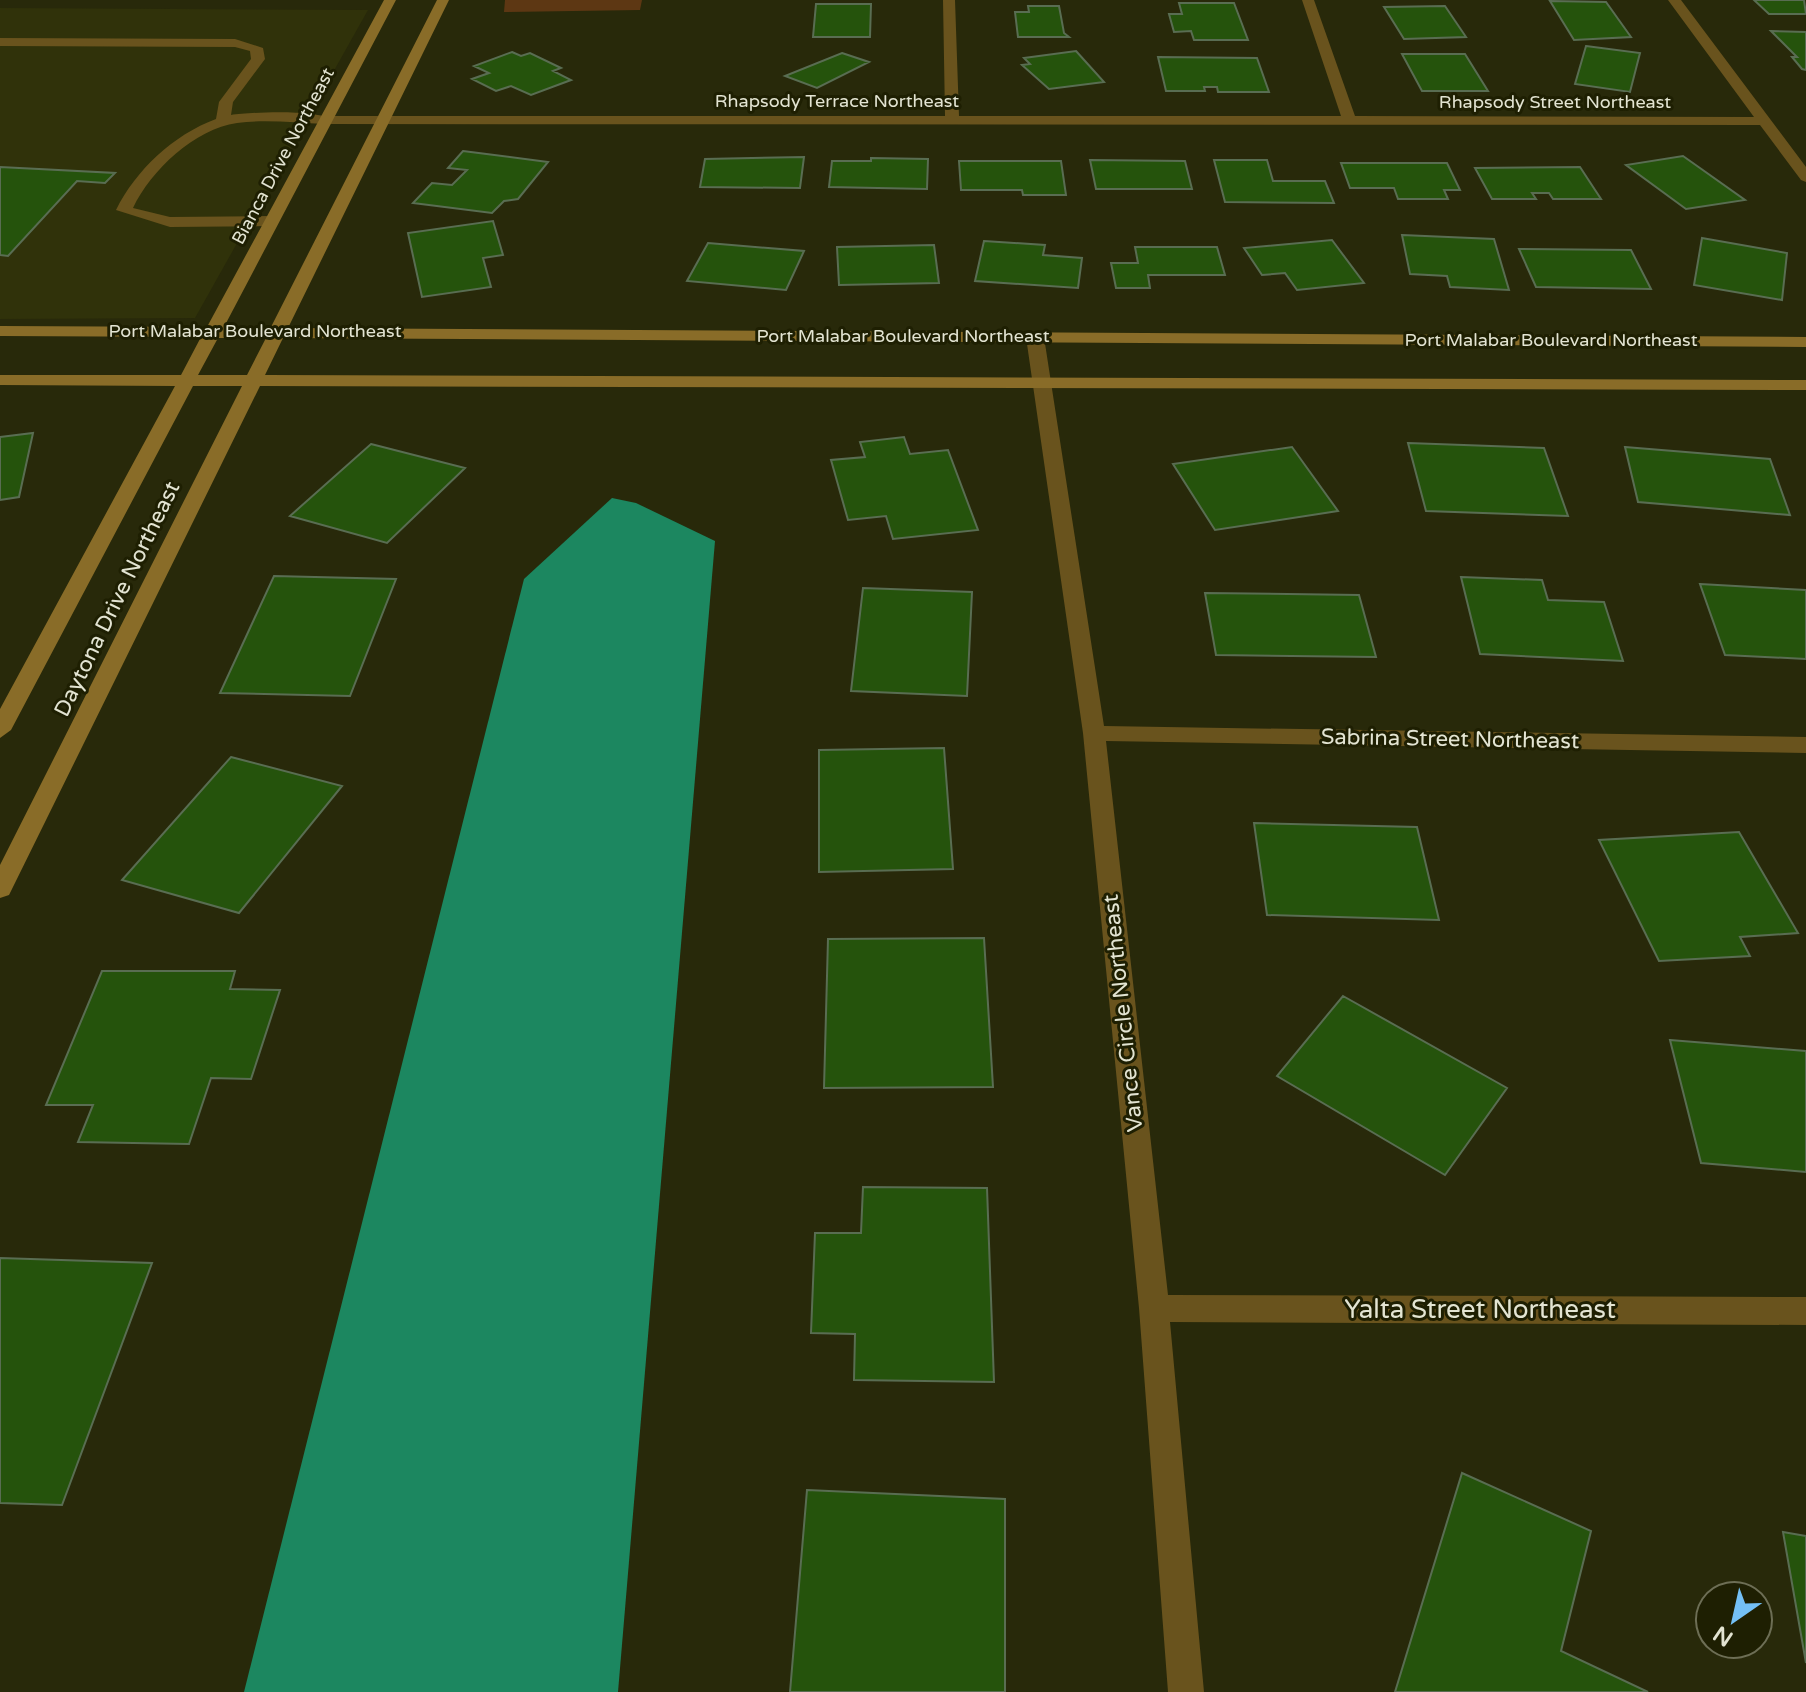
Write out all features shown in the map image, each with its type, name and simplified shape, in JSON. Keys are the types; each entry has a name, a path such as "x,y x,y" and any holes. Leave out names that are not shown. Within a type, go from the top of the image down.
{"street":[{"name":"Bianca Drive Northeast","path":"211,330 390,0"},
{"path":"276,331 443,0"},
{"path":"949,0 952,118"},
{"path":"1308,0 1349,119"},
{"path":"1674,0 1761,121 1806,177"},
{"path":"0,42 235,43 256,48 258,59 226,102 223,121 155,165 131,191 124,210 170,222 270,221"},
{"name":"Rhapsody Terrace Northeast","path":"223,121 252,118 382,121 1349,119"},
{"name":"Rhapsody Street Northeast","path":"1349,119 1761,121"},
{"name":"Daytona Drive Northeast","path":"0,730 211,330"},
{"name":"Port Malabar Boulevard Northeast","path":"0,331 1806,342"},
{"name":"Daytona Drive Northeast","path":"0,889 276,331"},
{"name":"Vance Circle Northeast","path":"1035,337 1094,733 1154,1308 1186,1692"},
{"path":"0,380 184,383 1806,385"},
{"name":"Sabrina Street Northeast","path":"1094,733 1806,745"},
{"name":"Yalta Street Northeast","path":"1154,1308 1806,1311"}],"shaded area":[{"path":"505,0 642,0 640,10 504,12"},
{"path":"0,8 368,10 195,318 0,319"},
{"path":"612,498 636,503 715,541 618,1692 244,1692 524,579"}],"building":[{"path":"1754,0 1804,0 1806,14 1769,14"},
{"path":"1550,1 1606,2 1631,37 1574,40"},
{"path":"1179,3 1234,3 1248,40 1194,40 1191,31 1174,32 1169,14 1182,14"},
{"path":"816,4 871,4 870,37 813,37"},
{"path":"1028,6 1059,6 1064,33 1069,37 1018,37 1015,12 1029,12"},
{"path":"1445,6 1466,37 1404,39 1384,7"},
{"path":"1771,31 1806,32 1806,70 1802,69 1792,57 1797,57"},
{"path":"1586,46 1640,53 1630,92 1575,84"},
{"path":"1076,51 1104,82 1049,89 1022,65 1030,64 1024,58"},
{"path":"512,52 521,56 530,53 561,68 553,71 571,80 531,95 511,86 496,91 472,79 489,73 474,66"},
{"path":"842,53 869,62 817,88 785,76"},
{"path":"1402,54 1465,54 1488,91 1422,91"},
{"path":"1158,57 1257,58 1269,92 1218,92 1217,87 1204,87 1205,91 1166,91"},
{"path":"463,151 548,162 518,199 504,201 492,213 413,203 432,183 452,185 467,170 448,168"},
{"path":"1683,156 1745,200 1686,209 1626,165"},
{"path":"804,157 800,188 700,187 705,159"},
{"path":"871,158 928,159 927,189 829,187 832,161 871,161"},
{"path":"1090,160 1185,161 1192,189 1096,189"},
{"path":"1214,160 1267,160 1273,181 1325,181 1334,203 1225,202"},
{"path":"959,161 1061,161 1066,195 1023,195 1022,190 961,190"},
{"path":"1341,163 1447,163 1460,190 1444,190 1448,199 1398,199 1394,188 1350,188"},
{"path":"0,167 115,173 105,183 77,181 8,256 0,255"},
{"path":"1580,167 1601,199 1553,199 1549,193 1532,193 1536,199 1492,199 1475,168"},
{"path":"493,221 503,255 483,258 491,287 422,297 408,233"},
{"path":"1402,235 1494,239 1509,290 1450,287 1447,276 1410,274"},
{"path":"1702,238 1787,253 1782,300 1694,285"},
{"path":"1332,240 1364,283 1297,290 1285,273 1262,275 1244,248"},
{"path":"984,241 1045,245 1043,255 1082,258 1078,288 975,281"},
{"path":"708,243 804,251 786,290 687,281"},
{"path":"934,245 939,283 839,285 837,247"},
{"path":"1135,247 1217,247 1225,275 1148,275 1150,288 1116,288 1111,263 1138,263"},
{"path":"1519,249 1631,250 1651,289 1536,287"},
{"path":"33,433 19,497 0,500 0,437"},
{"path":"904,437 910,454 948,450 978,530 893,539 886,516 848,520 831,460 865,457 860,442"},
{"path":"1408,443 1544,448 1568,516 1426,511"},
{"path":"371,444 465,468 387,543 290,516"},
{"path":"1292,447 1338,511 1215,530 1173,464"},
{"path":"1625,447 1770,459 1790,515 1638,502"},
{"path":"274,576 396,579 350,696 220,693"},
{"path":"1461,577 1542,580 1548,600 1604,602 1623,661 1480,654"},
{"path":"1700,584 1806,590 1806,659 1725,655"},
{"path":"863,588 972,592 967,696 851,691"},
{"path":"1205,593 1359,595 1376,657 1216,655"},
{"path":"944,748 953,869 819,872 819,750"},
{"path":"231,757 342,786 239,913 122,880"},
{"path":"1254,823 1417,827 1439,920 1267,915"},
{"path":"1739,832 1798,933 1740,937 1750,956 1659,961 1599,840"},
{"path":"984,938 993,1087 824,1088 828,939"},
{"path":"102,971 235,971 230,989 280,990 251,1079 211,1078 189,1144 78,1142 93,1105 46,1105"},
{"path":"1343,996 1507,1088 1445,1175 1277,1076"},
{"path":"1670,1040 1806,1051 1806,1172 1701,1163"},
{"path":"863,1187 987,1188 994,1382 854,1380 855,1334 811,1333 815,1233 861,1233"},
{"path":"0,1258 152,1263 62,1505 0,1503"},
{"path":"1462,1473 1591,1531 1561,1651 1648,1692 1395,1692"},
{"path":"807,1490 1005,1499 1005,1692 790,1692"},
{"path":"1783,1532 1806,1536 1806,1663"}]}
